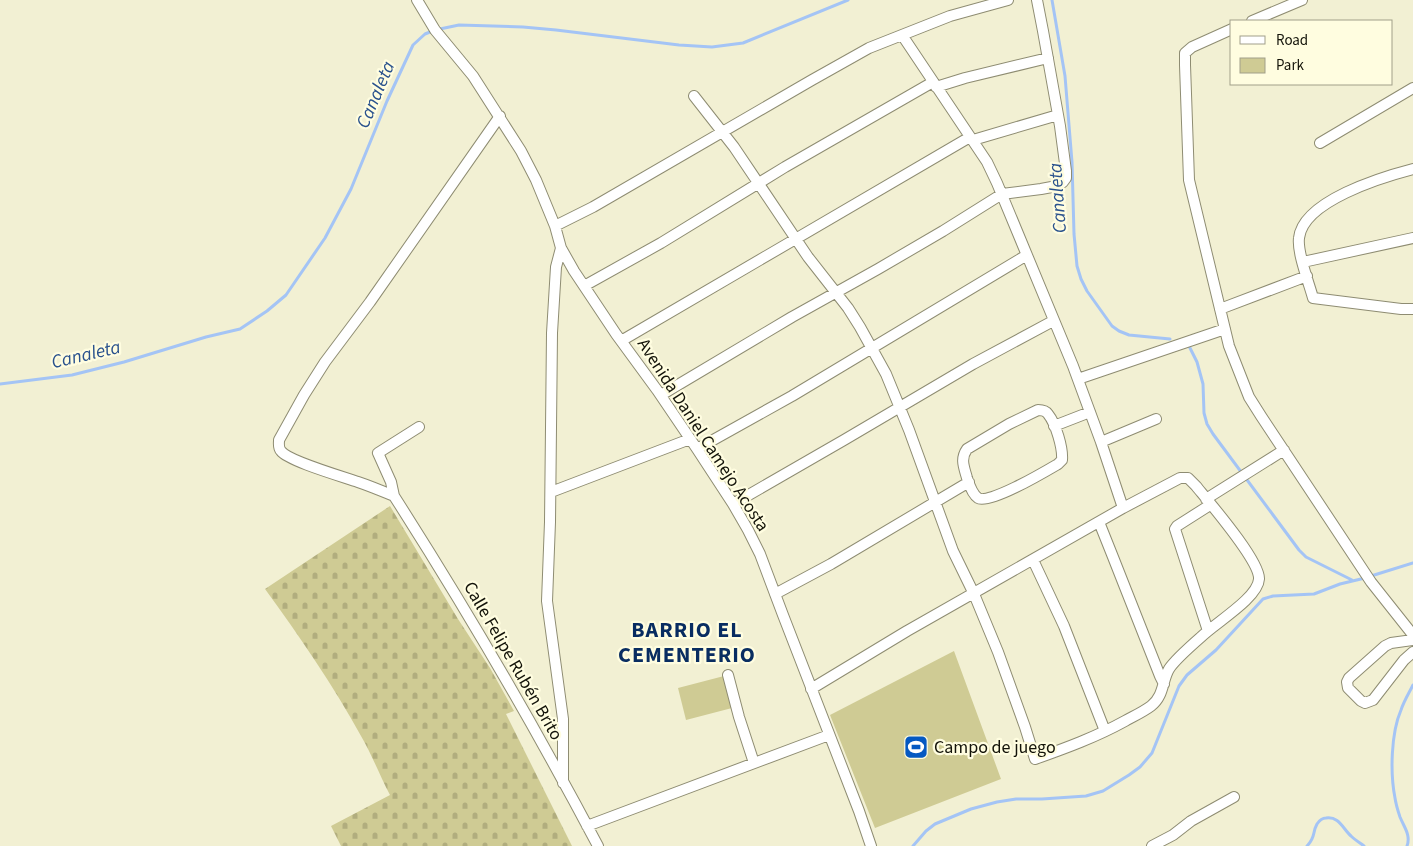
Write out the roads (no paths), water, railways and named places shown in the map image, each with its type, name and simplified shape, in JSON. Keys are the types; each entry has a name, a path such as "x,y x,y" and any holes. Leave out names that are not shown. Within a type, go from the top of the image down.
{"street":[{"path":"417,0 435,30 473,76 521,151 536,180 555,226 560,248 556,267 552,333 547,601 563,719 563,783"},
{"path":"555,226 594,207 854,57 950,16 1008,0"},
{"path":"660,395 943,231 1002,194 1057,186 1063,182 1066,178 1066,171 1058,115 1037,0"},
{"path":"1254,20 1302,0"},
{"path":"1230,31 1192,47 1186,53 1189,180 1229,346 1249,396 1371,582 1413,635"},
{"path":"902,35 987,162 1078,379 1124,508"},
{"path":"584,286 661,243 758,184 935,85 1048,58"},
{"path":"1320,143 1413,88"},
{"path":"694,96 723,132 796,239 860,327 886,374 953,551 974,594 998,652 1035,759 1068,748 1105,731 1152,705 1161,693 1170,667 1208,630 1249,598 1255,590 1259,579 1258,572 1246,549 1190,479 1185,477 1176,480 1099,522 974,594 811,689"},
{"path":"621,341 971,138 1058,115"},
{"path":"394,496 284,454 279,447 279,440 325,362 370,302 500,116"},
{"path":"1413,169 1372,181 1334,198 1319,208 1301,229 1298,246 1314,298 1402,309 1413,308"},
{"path":"1303,262 1413,238"},
{"name":"Avenida Daniel Camejo Acosta","path":"560,248 621,341 660,395 733,504 760,554 859,810 871,846"},
{"path":"697,449 792,396 1027,255"},
{"path":"1220,309 1307,276"},
{"path":"733,504 973,364 1053,321"},
{"path":"1078,379 1225,329"},
{"path":"1038,410 1044,410 1048,414 1054,426 1063,455 1062,460 1058,464 990,499 979,499 975,495 962,462 963,454 967,449 1009,424 1038,410"},
{"path":"1054,426 1090,412"},
{"path":"1101,442 1156,419"},
{"name":"Calle Felipe Rubén Brito","path":"419,427 378,453 394,496 476,628 598,846"},
{"path":"550,492 690,439"},
{"path":"1208,630 1175,529 1208,502 1284,450"},
{"path":"775,594 832,564 969,482"},
{"path":"1099,522 1164,684"},
{"path":"1033,560 1064,626 1105,731"},
{"path":"1413,640 1391,643 1385,646 1350,678 1347,682 1348,688 1360,701 1365,703 1373,700 1404,660 1413,652"},
{"path":"728,675 754,763"},
{"path":"587,826 829,735"},
{"path":"1152,846 1234,797"}],"waterway":[{"name":"Canaleta","path":"0,384 72,375 124,362 206,337 240,329 267,311 286,295 325,238 351,189 387,101 413,45 425,34 459,25 523,27 712,47 743,43 848,0"},
{"name":"Canaleta","path":"1052,0 1065,76 1072,162 1074,234 1077,266 1081,279 1087,291 1112,326 1119,331 1129,335 1170,339"},
{"name":"Canaleta","path":"1189,346 1197,362 1203,384 1204,413 1207,424 1213,434 1299,550 1306,557 1352,580"},
{"path":"1371,576 1413,563"},
{"path":"913,846 935,824 971,809 1016,799 1086,796 1103,791 1140,767 1152,753 1179,686 1187,675 1216,650 1263,599 1273,596 1314,594 1340,584 1365,578"},
{"path":"1407,846 1408,835 1395,801 1392,753 1398,719 1413,685"},
{"path":"1307,846 1312,840 1319,822 1330,818 1338,821 1351,836 1364,846"}],"place":[{"name":"Campo de juego","path":"916,747"}],"district":[{"name":"BARRIO EL CEMENTERIO","path":"687,642"}]}
